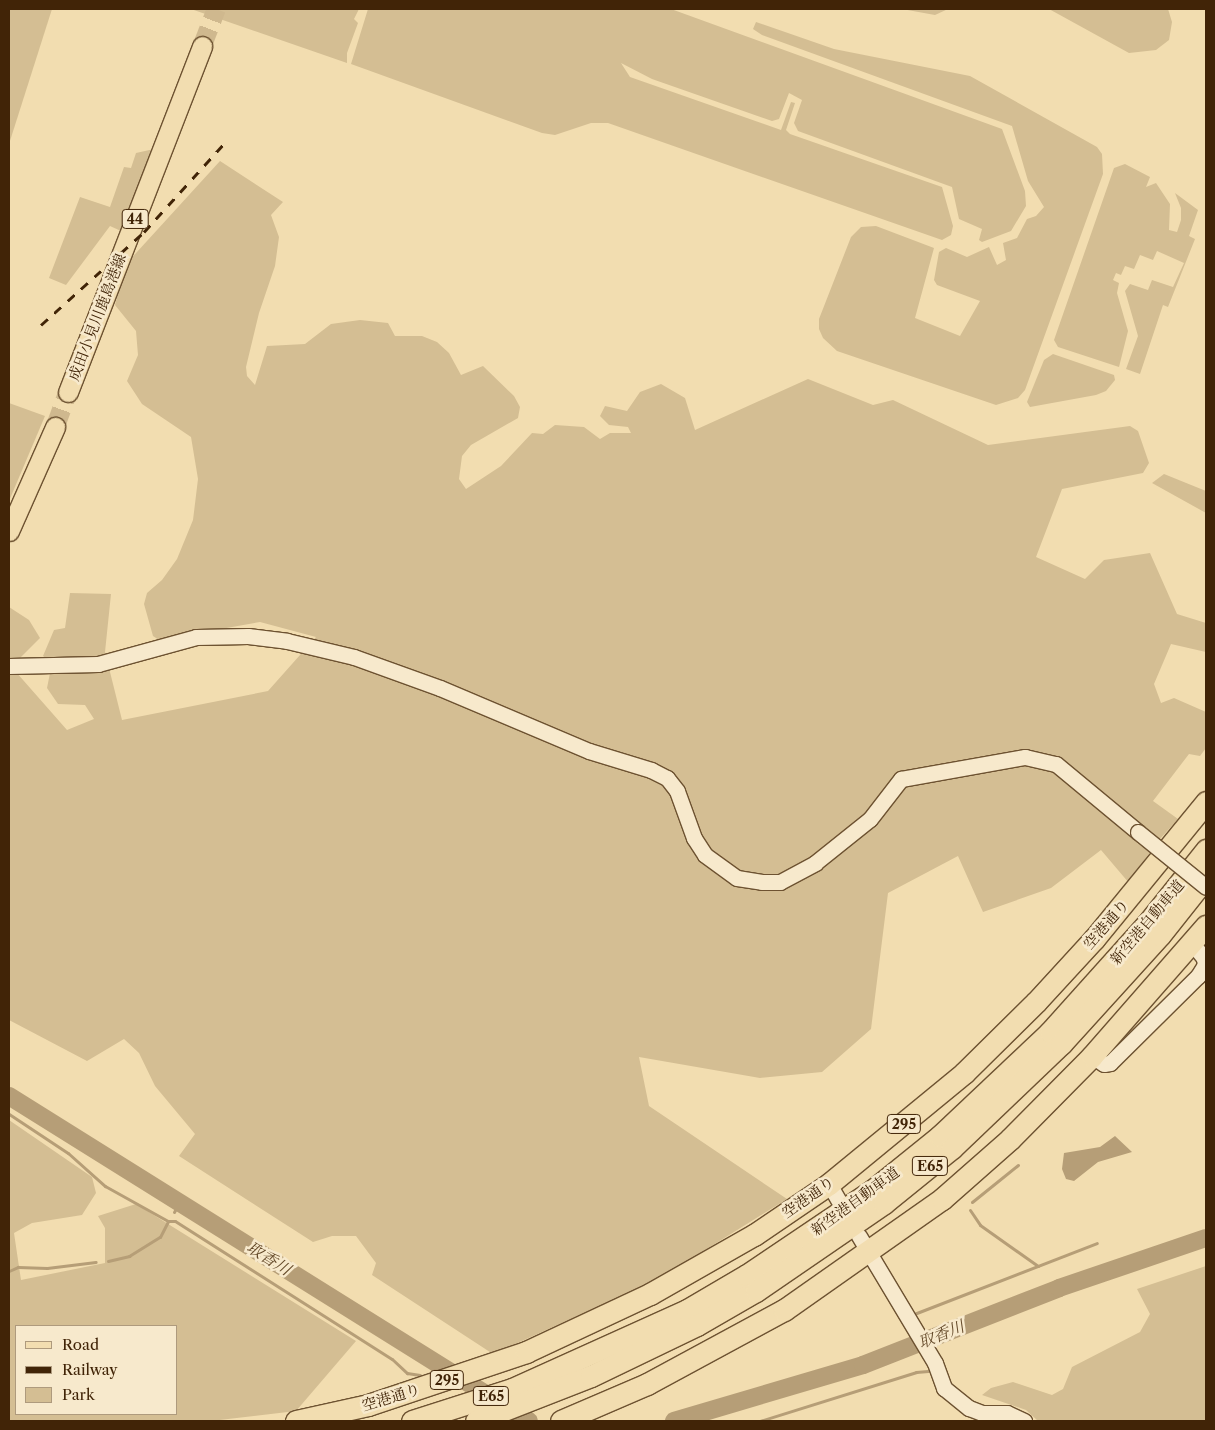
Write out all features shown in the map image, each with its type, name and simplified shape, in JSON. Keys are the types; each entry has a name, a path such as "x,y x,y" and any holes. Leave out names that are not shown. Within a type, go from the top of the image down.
{"highway":[{"name":"空港通り","path":"296,1421 368,1405 526,1352 650,1294 834,1192 964,1073 1036,1002 1106,925 1206,802"},
{"name":"新空港自動車道","path":"412,1421 512,1389 568,1366 704,1300 804,1238 873,1190 946,1130 1050,1032 1141,931 1206,850"},
{"name":"新空港自動車道","path":"476,1421 591,1376 697,1325 756,1291 884,1203 958,1142 1062,1044 1160,935 1206,877"},
{"path":"561,1421 647,1384 784,1310 864,1244 942,1199 983,1163 1092,1056 1206,926"}],"main road":[{"name":"成田小見川鹿島港線","path":"68,392 202,46"},
{"path":"9,531 55,427"}],"street":[{"path":"9,666 98,664 204,637 248,636 287,641 354,657 440,688 589,751 651,770 667,778 677,791 694,838 706,855 737,878 762,882 780,882 796,875 837,847 870,819 901,779 1016,759 1038,758 1056,764 1206,886"},
{"path":"1092,1056 1104,1064 1110,1063 1153,1023 1205,965 1201,952 1192,943"},
{"path":"1136,1008 1153,1023"},
{"path":"864,1244 932,1359 944,1388 969,1408 982,1413 1007,1413 1024,1421"}],"green space":[{"path":"9,9 52,9 9,144"},
{"path":"191,9 359,9 354,19 358,23 347,53 347,63"},
{"path":"368,9 671,9 1002,129 1025,191 1026,206 1011,231 982,242 979,240 982,229 959,219 952,187 798,131 794,123 802,100 789,93 779,119 772,121 652,79 621,63 630,77 781,130 791,102 795,103 786,130 790,134 942,187 953,226 951,235 942,240 608,123 591,123 555,135 542,133 351,64"},
{"path":"902,9 948,9 935,15"},
{"path":"1049,9 1168,9 1172,22 1169,40 1156,50 1129,53"},
{"path":"756,22 834,49 970,76 1097,147 1102,154 1103,174 1025,390 1018,398 996,405 837,351 823,338 819,329 819,319 851,237 861,227 876,226 934,248 915,318 960,336 980,301 937,285 934,280 939,252 946,248 967,257 989,247 997,265 1006,260 1003,243 1017,238 1027,219 1036,216 1044,207 1028,181 1012,126 762,35 753,29"},
{"path":"154,149 121,231 110,226 66,285 49,278 80,197 110,207 124,167 131,168 136,153"},
{"path":"220,161 283,202 271,215 279,237 275,266 259,313 246,367 247,376 255,385 267,346 305,344 331,324 360,320 388,323 395,336 422,336 437,342 449,353 461,375 483,366 514,396 520,407 518,418 471,445 462,456 459,479 466,489 501,466 532,433 543,434 555,425 584,427 600,439 610,433 631,433 628,427 609,425 600,416 605,406 627,411 640,392 661,384 685,398 695,430 808,379 873,405 893,400 988,445 1130,426 1138,431 1149,463 1143,473 1062,489 1036,557 1085,579 1104,560 1150,553 1177,614 1206,623 1206,652 1171,644 1154,684 1161,703 1174,698 1206,712 1206,748 1200,756 1189,754 1153,801 1178,819 1159,840 1146,831 1137,843 1150,852 1129,883 1101,850 1051,888 983,912 958,856 888,893 871,1029 822,1072 760,1078 639,1057 649,1106 787,1199 657,1280 493,1354 372,1275 376,1263 356,1236 332,1236 313,1242 179,1156 195,1134 155,1086 139,1053 124,1039 87,1061 9,1020 9,673 16,672 67,730 94,719 85,705 58,704 47,688 52,663 43,656 54,630 65,628 70,593 111,594 105,652 122,720 268,691 316,637 260,622 159,640 153,636 144,604 147,593 162,580 177,559 193,520 198,479 191,437 142,404 127,381 138,355 136,331 115,305 126,264"},
{"path":"1125,164 1150,177 1146,187 1156,183 1170,204 1169,230 1177,232 1181,220 1181,208 1175,193 1198,210 1189,236 1195,239 1168,307 1163,305 1140,374 1126,369 1138,336 1125,291 1130,284 1148,290 1152,280 1173,287 1184,263 1157,251 1153,260 1140,255 1134,269 1125,266 1121,275 1116,273 1113,280 1119,283 1117,293 1128,331 1119,367 1058,347 1054,340 1114,168"},
{"path":"1053,354 1114,375 1115,380 1106,391 1096,395 1030,407 1027,402 1044,360"},
{"path":"9,403 45,416 9,501"},
{"path":"1164,474 1206,491 1206,513 1152,483"},
{"path":"9,607 29,620 40,638 16,662 9,662"},
{"path":"9,1120 92,1177 96,1193 82,1215 32,1223 14,1233 21,1280 105,1263 105,1228 98,1216 136,1204 356,1341 296,1411 211,1421 9,1421"},
{"path":"1206,1266 1206,1421 1038,1421 1026,1410 982,1395 991,1388 1013,1382 1052,1395 1063,1389 1072,1367 1140,1332 1150,1314 1137,1289"}],"shaded area":[{"path":"1115,1136 1132,1152 1098,1162 1074,1181 1066,1179 1062,1169 1064,1153 1100,1147"}],"waterway":[{"name":"取香川","path":"9,1096 529,1421"},
{"path":"9,1114 68,1153 105,1186 168,1221 175,1221 392,1359 407,1373 420,1375"},
{"path":"972,1202 1018,1165"},
{"path":"174,1212 179,1203"},
{"path":"970,1210 980,1225 1038,1266"},
{"path":"108,1261 129,1256 160,1237 168,1221"},
{"name":"取香川","path":"674,1421 863,1365 1059,1288 1206,1238"},
{"path":"914,1314 1097,1243"},
{"path":"9,1271 18,1267 47,1268 96,1262"},
{"path":"760,1421 916,1372 928,1371"}],"tunnel":[{"path":"202,46 216,9"},
{"path":"55,427 68,392"}],"railway":[{"path":"41,325 144,232 223,145"}]}
